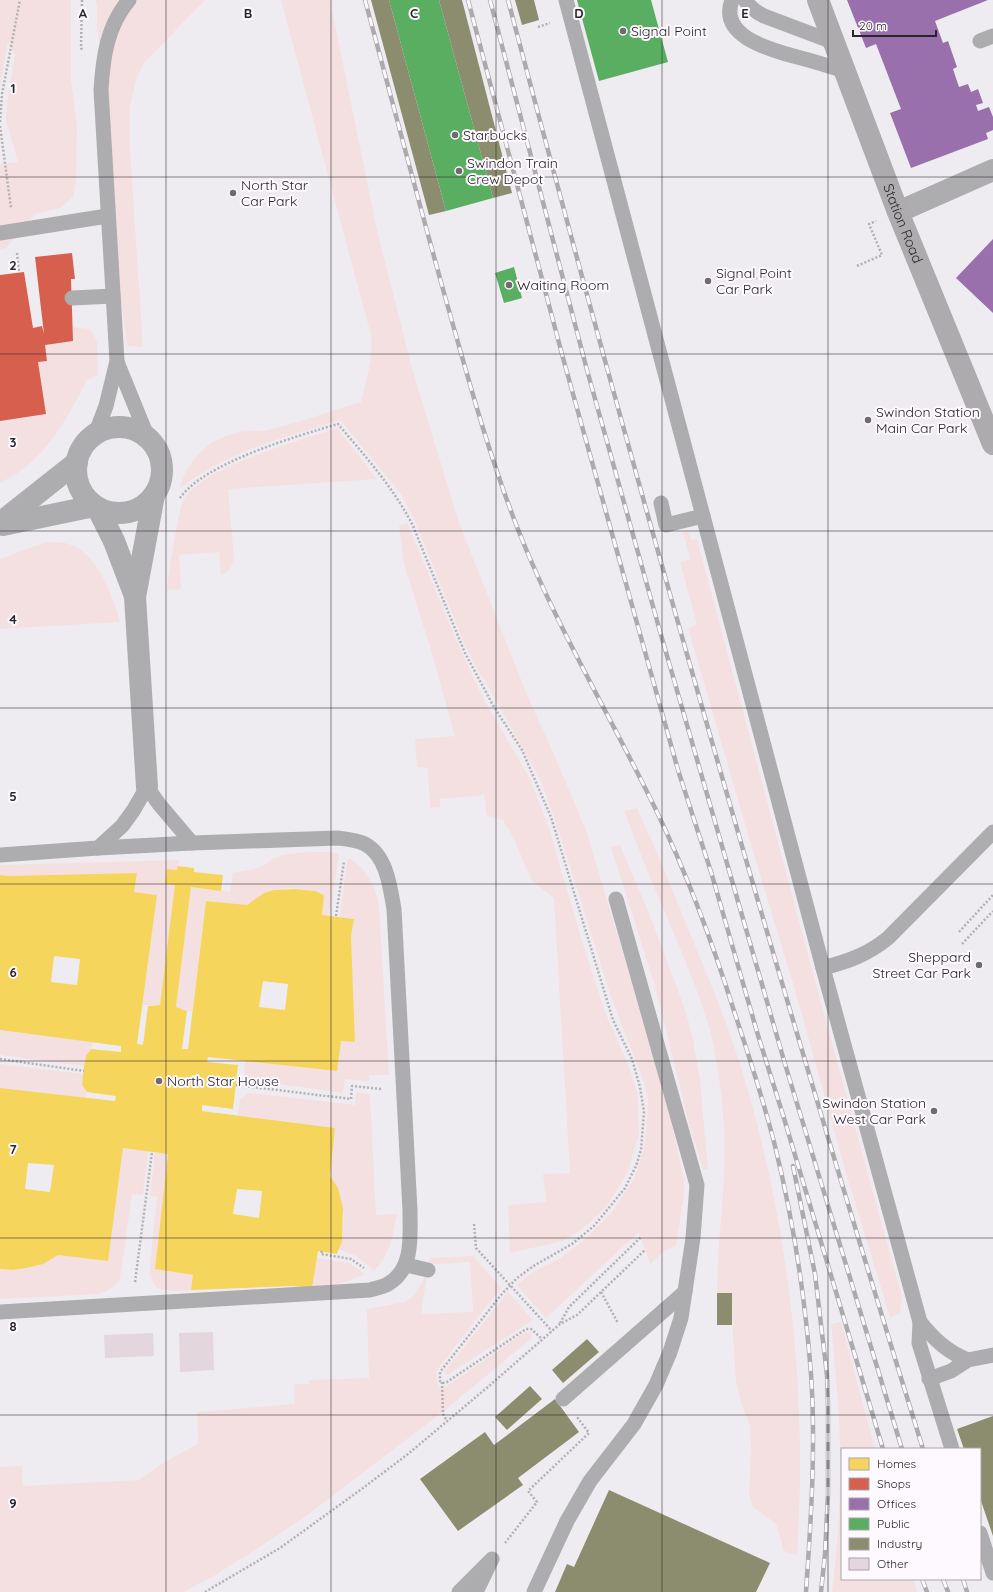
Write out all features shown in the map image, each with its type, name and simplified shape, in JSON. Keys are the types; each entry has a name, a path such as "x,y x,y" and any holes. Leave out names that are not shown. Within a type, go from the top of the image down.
{"street":[{"name":"Station Road","path":"818,3 898,212 993,444"},
{"path":"898,212 993,170"},
{"path":"0,525 96,507 113,513 131,512 147,503 158,488 162,470 158,452 148,438 136,430 122,427 108,428 94,434 82,448 75,469 79,488 84,496 96,507 114,540 135,597"},
{"path":"0,525 77,462"},
{"path":"147,787 135,597 154,495"}],"lane":[{"path":"94,434 106,406 117,361 107,216 101,90 103,58 108,38 116,21 129,0"},
{"path":"566,0 823,968 899,1251 920,1322 919,1343 952,1448"},
{"path":"732,0 730,6 731,19 739,31 750,40 773,50 844,71"},
{"path":"745,0 748,6 764,16 834,42"},
{"path":"7,232 107,216"},
{"path":"72,298 113,296"},
{"path":"117,361 148,438"},
{"path":"660,503 666,525 703,516"},
{"path":"98,848 122,826 147,787 159,804 192,843"},
{"path":"823,968 851,960 876,947 888,938 993,832"},
{"path":"0,855 192,843 338,838 348,839 366,845 376,854 383,866 390,885 394,916 410,1210 409,1252 406,1266 399,1275 387,1284 370,1290 0,1312"},
{"path":"534,1592 567,1521 590,1481 634,1424 656,1385 670,1352 681,1318 693,1238 697,1186 616,899"},
{"path":"406,1266 428,1270"},
{"path":"563,1399 685,1292"},
{"path":"920,1322 931,1336 945,1349 968,1360"},
{"path":"930,1379 951,1371 968,1360 993,1355"},
{"path":"981,1536 993,1573"},
{"path":"458,1592 492,1559"},
{"path":"476,1592 492,1559"}],"path":[{"path":"0,122 2,94 20,0"},
{"path":"0,126 7,232 19,272"},
{"path":"857,266 882,255 869,224"},
{"path":"751,279 772,275"},
{"path":"178,500 191,484 234,461 290,439 338,424 364,454 404,508 413,526 465,653 494,706 522,750 540,789 551,817 613,1020 632,1059 640,1087 644,1112 641,1150 632,1177 617,1199 594,1226 572,1244 524,1272 509,1285 440,1372 440,1379 442,1382 443,1414 447,1421"},
{"path":"336,916 348,839"},
{"path":"959,932 993,894"},
{"path":"962,944 993,911"},
{"path":"0,1059 84,1071"},
{"path":"236,1084 351,1099 352,1086 404,1091"},
{"path":"132,1305 152,1152"},
{"path":"474,1224 476,1248 552,1331"},
{"path":"560,1324 569,1307 641,1237"},
{"path":"205,1592 280,1548 363,1488 447,1421 560,1324 577,1315 645,1250"},
{"path":"322,1251 321,1254 351,1259 387,1284"},
{"path":"601,1292 618,1323 613,1328"},
{"path":"442,1382 447,1382 526,1329 531,1328 542,1340"},
{"path":"492,1559 537,1502 528,1491 589,1433 563,1399"}],"shaded area":[{"path":"0,0 71,0 71,81 77,126 76,180 73,197 60,208 35,214 6,248 0,249 0,164 18,162 6,120 7,103 15,55 8,41 0,88"},
{"path":"95,0 205,0 144,63 136,80 130,105 130,150 143,347 127,346 117,273 105,74 97,26 97,4"},
{"path":"281,0 330,0 376,226 412,368 458,520 525,690 587,833 671,1120 684,1181 684,1195 676,1246 663,1252 650,1264 639,1232 546,1318 517,1285 531,1273 559,1259 584,1240 612,1212 634,1179 642,1155 646,1135 648,1100 644,1082 612,1000 559,832 541,781 476,667 464,643 414,519 401,494 340,420 256,447 235,456 197,476 179,489 188,468 194,459 218,439 240,432 264,431 361,402 367,377 371,352 371,335"},
{"path":"72,327 90,329 97,342 98,375 87,380 59,429 33,461 22,470 0,483 0,421 38,362 47,361 43,335"},
{"path":"337,428 377,479 228,489 234,558 230,568 227,572 221,575 219,552 179,555 181,589 167,590 180,510 183,501 192,489 208,477 252,457"},
{"path":"407,523 462,653 483,698 530,779 550,831 581,938 605,1012 630,1069 638,1097 639,1134 628,1172 607,1206 584,1228 563,1241 510,1253 508,1205 546,1202 543,1174 570,1173 554,898 532,881 513,837 503,820 487,816 484,795 440,799 440,807 430,808 428,768 417,767 415,739 455,736 430,647 404,564 399,526"},
{"path":"688,531 691,540 697,539 822,1007 902,1297 900,1313 890,1317 848,1180 795,990 688,628 697,625 680,562 690,559 683,532"},
{"path":"46,542 64,543 74,546 91,560 104,579 120,622 0,629 0,559"},
{"path":"637,808 669,881 729,1031 758,1126 772,1186 783,1247 797,1370 800,1432 800,1494 797,1555 784,1551 776,1524 753,1507 749,1494 751,1442 750,1426 742,1405 736,1382 732,1293 717,1293 725,1159 723,1114 717,1064 711,1034 698,994 624,811"},
{"path":"620,845 648,911 685,1009 693,1039 700,1080 708,1169 703,1169 690,1128 655,986 611,847"},
{"path":"307,852 331,852 339,854 330,916 322,915 324,895 295,888 279,889 263,894 247,905 206,901 192,1012 176,1007 191,887 230,892 233,873 258,868 274,858 283,855"},
{"path":"350,859 366,873 376,892 378,900 389,1075 369,1075 369,1081 345,1079 343,1093 251,1080 244,1073 245,1061 336,1071 341,1041 355,1042 351,936 354,919 340,917 347,860"},
{"path":"179,860 160,1005 142,1005 157,895 134,892 137,873 0,875 0,865"},
{"path":"0,1030 93,1042 84,1066 0,1055"},
{"path":"0,1064 83,1074 82,1085 87,1092 86,1098 0,1088"},
{"path":"356,1092 369,1094 370,1096 376,1215 397,1214 390,1245 384,1259 374,1270 354,1255 339,1249 344,1220 341,1198 330,1174 335,1128 238,1116 240,1099 249,1093 355,1105"},
{"path":"123,1148 148,1151 143,1195 132,1194 120,1279 116,1285 99,1294 0,1299 0,1269 13,1270 27,1268 43,1264 58,1255 108,1261"},
{"path":"155,1152 168,1154 155,1269 193,1275 191,1290 173,1291 160,1289 156,1287 149,1275 157,1197 150,1196"},
{"path":"473,1256 501,1288 437,1370 436,1379 439,1387 443,1388 447,1386 525,1332 531,1333 532,1338 445,1410 306,1516 215,1575 184,1592 0,1592 0,1467 22,1466 23,1486 139,1480 163,1463 198,1444 197,1412 295,1404 294,1384 309,1384 309,1380 369,1378 367,1309 405,1302 414,1295 427,1274 421,1314 473,1312 470,1262 429,1265 430,1258"},
{"path":"317,1258 349,1263 365,1274 339,1284 312,1288"},
{"path":"508,1292 533,1320 447,1375 444,1372"},
{"path":"841,1322 875,1448 841,1448 841,1580 913,1580 917,1592 832,1592 838,1527 840,1462 839,1418 831,1324"}],"building: Homes":[{"name":"North Star House","path":"178,866 194,868 194,872 223,875 221,891 191,887 176,1007 187,1011 182,1049 188,1049 206,901 247,905 264,893 274,890 295,889 315,891 324,895 322,915 354,919 351,936 355,1042 341,1041 337,1071 208,1057 207,1062 238,1065 233,1109 202,1105 202,1111 335,1128 330,1176 338,1188 343,1208 342,1241 337,1254 318,1251 312,1288 292,1286 191,1290 193,1275 155,1269 168,1154 123,1148 108,1261 58,1255 43,1264 27,1268 13,1270 0,1269 0,1088 115,1101 116,1096 87,1092 82,1085 84,1066 86,1056 91,1049 121,1052 121,1046 0,1030 0,875 137,873 134,892 157,895 137,1044 143,1045 148,1006 160,1005 175,885 165,884 167,869 177,870","holes":["54,956 80,959 77,985 51,982","263,981 288,984 285,1010 259,1007","28,1163 54,1165 50,1192 25,1189","237,1189 262,1191 259,1218 233,1214"]}],"building: Shops":[{"path":"72,253 75,279 71,279 73,341 45,345 47,361 38,362 46,414 0,421 0,275 24,272 33,328 42,326 44,334 35,257"}],"building: Offices":[{"path":"847,0 988,0 935,21 943,43 948,41 957,67 953,69 959,87 968,84 971,92 978,89 983,103 976,105 978,111 989,107 993,117 993,130 986,133 988,139 911,168 890,113 901,109 876,44 866,48"},
{"path":"993,239 993,313 956,278"}],"building: Public":[{"path":"389,0 439,0 493,198 446,211"},
{"name":"Signal Point","path":"577,0 651,0 668,62 599,81"},
{"name":"Waiting Room","path":"514,267 522,298 504,303 495,273"}],"building: Industry":[{"path":"371,0 389,0 446,211 429,215"},
{"path":"439,0 462,0 512,193 493,198"},
{"path":"515,0 534,0 539,20 522,25"},
{"path":"717,1293 732,1293 732,1325 717,1325"},
{"path":"587,1339 599,1352 563,1383 552,1370"},
{"path":"530,1386 542,1399 507,1430 495,1417"},
{"path":"555,1399 579,1432 518,1478 523,1485 458,1531 420,1479 485,1432 494,1445"},
{"path":"993,1416 993,1536 981,1501 981,1448 964,1448 957,1429"},
{"path":"609,1490 770,1563 756,1592 555,1592 567,1564 574,1567"}],"building: Other":[{"path":"213,1332 214,1370 180,1372 179,1333"},
{"path":"153,1333 154,1356 105,1358 104,1335"}],"railway":[{"path":"365,0 462,358 508,503 550,603 639,775 679,860 718,962 751,1062 770,1126 787,1199 802,1286 811,1374 813,1456 806,1592"},
{"path":"468,0 563,358 678,770 712,875 757,1032 883,1448"},
{"path":"490,0 587,370 661,635 785,1064 902,1448"},
{"path":"508,0 606,364 708,727 813,1088 923,1448"},
{"path":"793,1166 815,1274 827,1375 828,1494 825,1554 821,1592"},
{"path":"922,1580 927,1592"},
{"path":"943,1580 948,1592"},
{"path":"963,1580 967,1592"}],"place":[{"name":"Signal Point","path":"623,31"},
{"name":"Starbucks","path":"455,135"},
{"name":"Swindon Train Crew Depot","path":"459,171"},
{"name":"North Star Car Park","path":"233,193"},
{"name":"Signal Point Car Park","path":"708,281"},
{"name":"Waiting Room","path":"509,285"},
{"name":"Swindon Station Main Car Park","path":"868,420"},
{"name":"Sheppard Street Car Park","path":"979,965"},
{"name":"North Star House","path":"159,1081"},
{"name":"Swindon Station West Car Park","path":"934,1111"}]}
